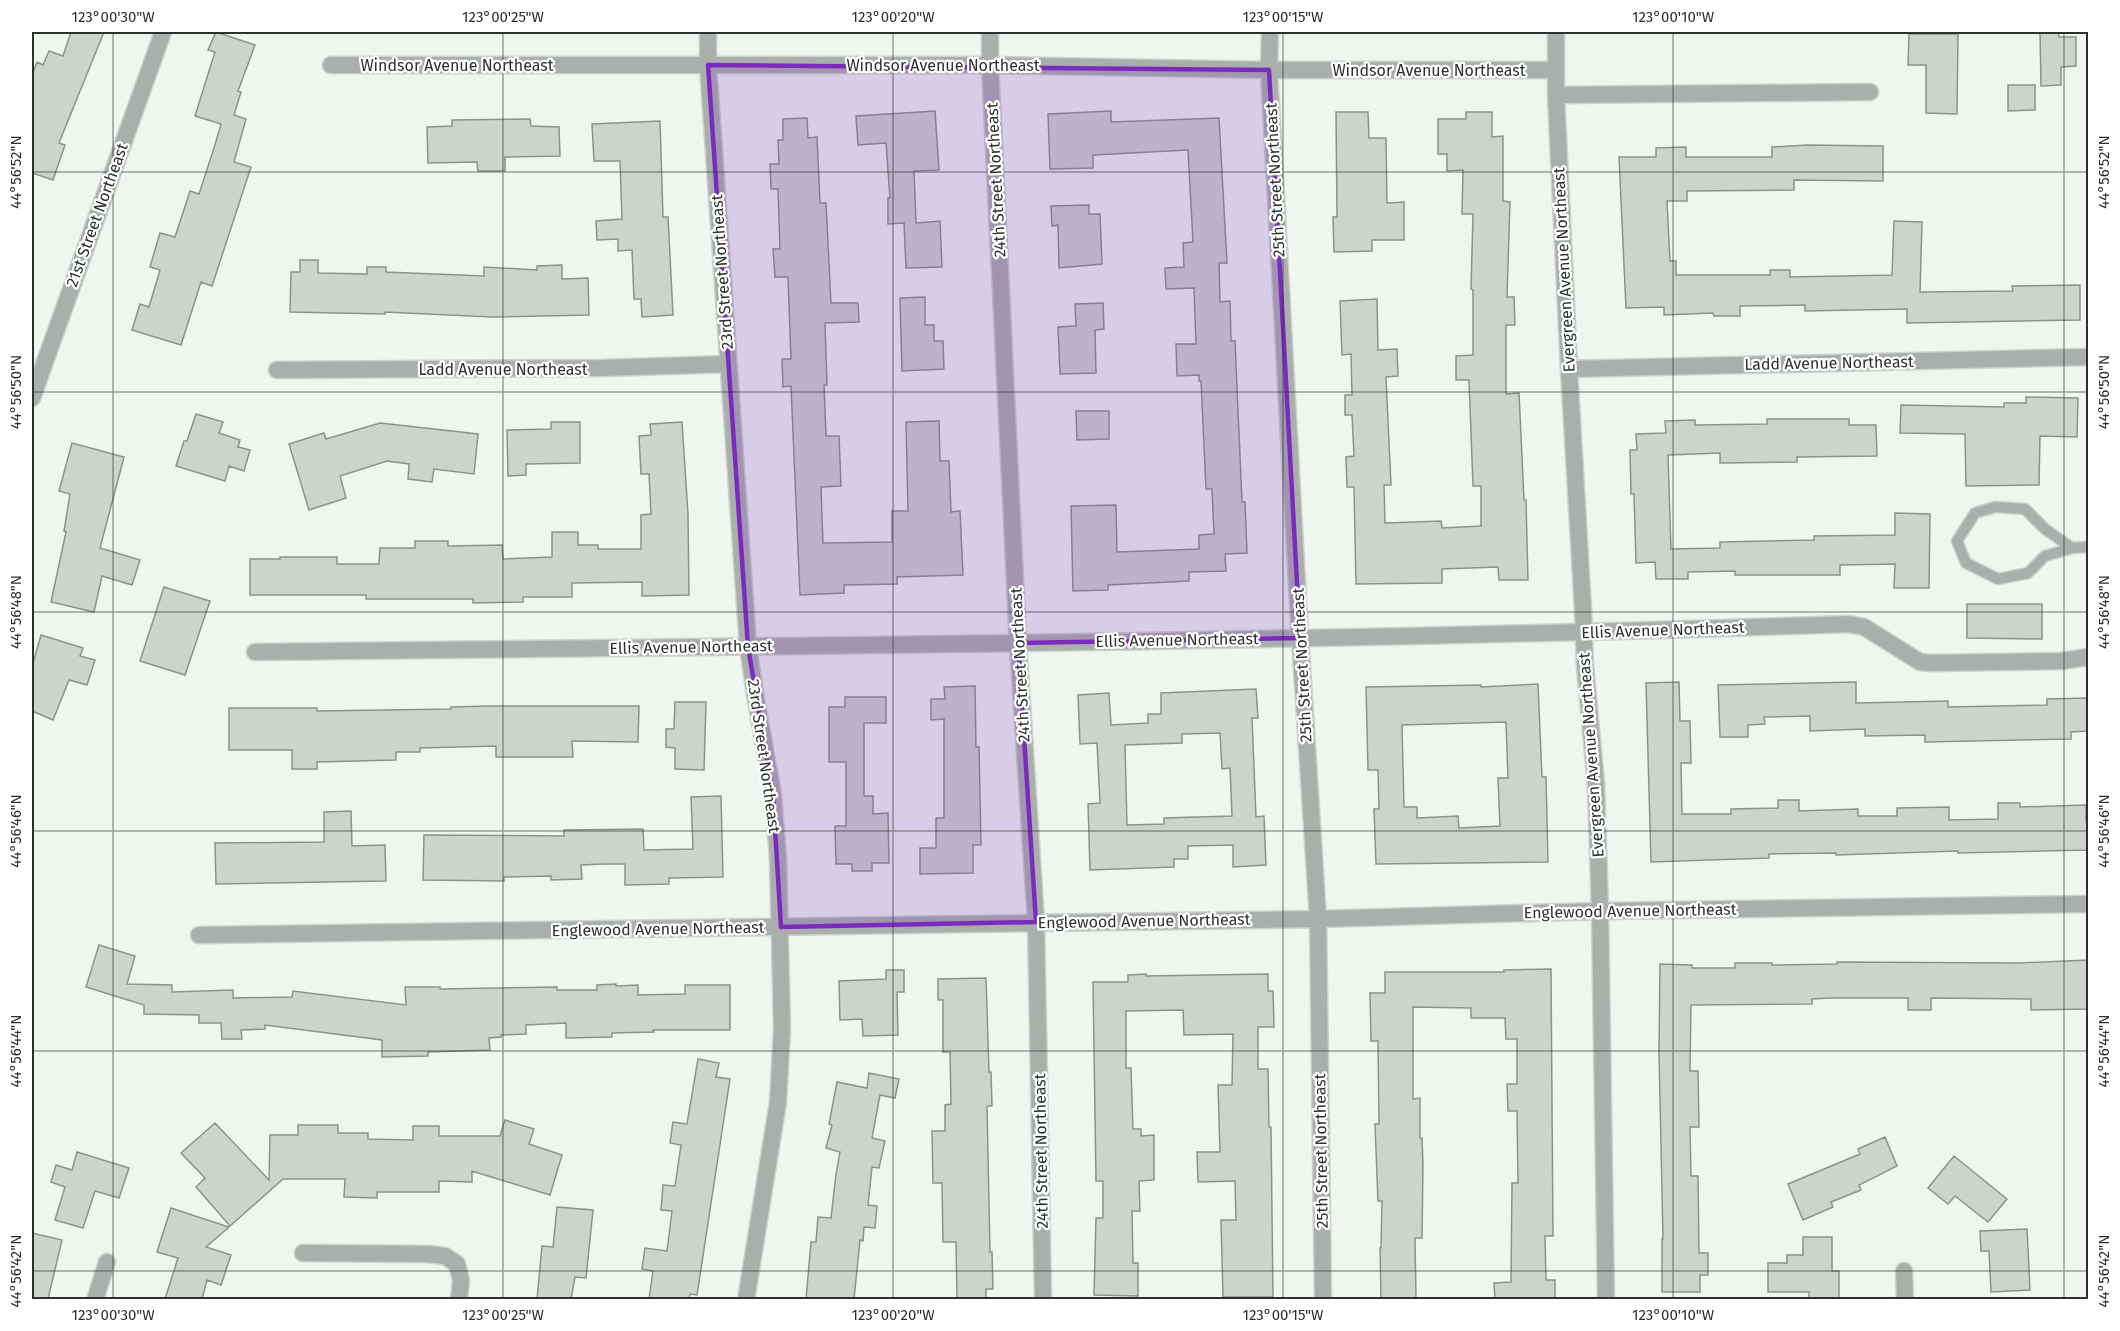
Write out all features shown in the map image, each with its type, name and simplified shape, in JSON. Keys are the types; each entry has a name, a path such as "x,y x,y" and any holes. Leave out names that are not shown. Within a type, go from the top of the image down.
{"street":[{"name":"21st Street Northeast","path":"32,398 163,32"},
{"name":"23rd Street Northeast","path":"708,32 708,65 748,647 773,795 781,927 781,1072 746,1299"},
{"name":"24th Street Northeast","path":"990,32 1018,643 1036,922 1043,1299"},
{"name":"25th Street Northeast","path":"1270,32 1269,69 1318,919 1323,1299"},
{"name":"Evergreen Avenue Northeast","path":"1556,32 1556,95 1583,633 1596,784 1606,1299"},
{"name":"Windsor Avenue Northeast","path":"331,65 990,65 1555,70"},
{"path":"1556,95 1870,92"},
{"name":"Ladd Avenue Northeast","path":"1569,369 2088,357"},
{"name":"Ladd Avenue Northeast","path":"277,370 602,368 728,364"},
{"name":"Ellis Avenue Northeast","path":"255,652 1018,643 1583,633 1850,624 1864,627 1920,662 2003,663 2062,661 2088,657"},
{"name":"Englewood Avenue Northeast","path":"199,935 1318,919 1600,911 2088,904"},
{"path":"303,1253 445,1256 457,1264 461,1281 459,1299"},
{"path":"95,1299 107,1262"},
{"path":"1904,1271 1905,1299"}],"lane":[{"path":"2072,548 2045,529 2025,509 2015,508 1995,507 1975,513 1957,542 1966,563 1998,579 2028,573 2045,556 2072,548 2088,547"}],"highlighted area":[{"path":"708,65 1269,70 1300,638 1018,643 1036,922 781,927 773,795 748,647"}],"building":[{"path":"71,32 104,32 59,143 65,145 53,180 32,173 32,76 37,62 43,65 49,51 63,56"},
{"path":"216,32 255,45 238,91 241,92 234,115 246,119 234,162 251,167 212,286 201,282 181,345 132,330 140,304 149,307 160,270 150,267 160,233 175,237 190,191 199,194 221,124 195,116 215,52 208,50"},
{"path":"2040,32 2059,32 2059,37 2076,37 2076,66 2061,67 2061,85 2041,86"},
{"path":"1909,34 1958,34 1957,114 1926,113 1926,65 1908,65"},
{"path":"2008,85 2035,85 2035,110 2008,111"},
{"path":"935,111 939,170 914,171 916,223 940,221 942,267 906,268 904,223 888,224 888,198 890,198 886,143 858,145 856,116"},
{"path":"1111,111 1111,122 1219,118 1227,263 1219,263 1220,302 1230,301 1231,341 1235,341 1242,502 1245,502 1247,553 1225,554 1226,571 1189,572 1189,581 1108,585 1108,590 1073,591 1071,506 1116,505 1117,552 1199,549 1199,535 1214,534 1212,489 1206,489 1201,381 1199,381 1199,375 1177,376 1176,344 1196,344 1194,288 1166,289 1165,268 1184,267 1183,243 1193,242 1188,150 1093,155 1093,168 1050,169 1048,114"},
{"path":"1336,112 1368,112 1369,138 1386,138 1387,203 1404,202 1404,240 1372,240 1372,251 1334,252 1333,217 1337,217"},
{"path":"1466,112 1492,112 1492,137 1503,136 1503,201 1510,202 1507,297 1514,297 1515,325 1506,325 1506,394 1519,393 1524,500 1526,500 1528,580 1499,580 1498,567 1442,569 1442,583 1356,584 1354,487 1347,487 1346,457 1354,456 1352,415 1345,415 1345,395 1352,395 1351,354 1342,355 1340,301 1377,299 1378,350 1397,349 1398,376 1386,377 1391,485 1384,485 1385,523 1441,521 1442,528 1481,526 1481,486 1473,486 1469,380 1456,380 1456,356 1473,355 1473,290 1471,289 1473,214 1462,214 1463,170 1447,171 1447,154 1438,154 1438,119 1466,119"},
{"path":"807,118 808,138 817,137 820,203 826,203 831,303 858,303 859,322 825,323 826,436 839,436 841,486 821,487 823,543 892,542 892,511 908,511 906,422 939,421 940,461 949,461 951,512 960,511 963,575 897,577 897,584 844,585 844,593 800,595 791,386 783,387 782,359 791,359 788,277 775,277 773,249 780,249 778,189 771,189 770,164 779,164 778,140 783,140 783,119"},
{"path":"530,119 531,126 559,127 560,156 505,157 505,171 478,171 477,162 428,163 427,127 452,126 452,120"},
{"path":"660,121 663,217 668,217 673,315 642,317 641,299 634,299 632,250 618,251 618,239 597,240 596,221 622,219 620,161 594,161 592,124"},
{"path":"1883,146 1883,181 1794,180 1794,190 1687,191 1687,201 1667,201 1670,261 1676,261 1676,275 1770,275 1770,270 1790,270 1790,277 1892,275 1894,221 1922,222 1920,292 2013,291 2012,286 2080,285 2080,320 1907,323 1907,309 1805,311 1805,305 1740,306 1740,316 1714,316 1713,313 1664,315 1664,307 1626,308 1619,157 1656,157 1656,148 1686,147 1686,157 1772,157 1772,147"},
{"path":"1089,205 1089,214 1100,214 1102,264 1059,268 1058,225 1052,226 1051,206"},
{"path":"300,260 318,260 318,273 367,274 367,267 386,267 386,272 484,276 484,267 537,270 537,266 562,265 562,279 588,278 589,315 492,317 385,312 385,314 290,312 291,272 300,272"},
{"path":"925,297 925,325 934,325 934,341 943,341 944,369 902,371 900,298"},
{"path":"1103,303 1104,329 1095,330 1096,373 1060,374 1058,327 1076,326 1075,304"},
{"path":"2026,397 2078,398 2077,437 2040,436 2039,485 1966,486 1965,434 1900,433 1901,405 2004,407 2004,403 2026,403"},
{"path":"1076,411 1109,411 1109,439 1077,440"},
{"path":"196,414 223,422 219,433 240,440 238,447 250,450 244,471 229,466 225,481 176,466"},
{"path":"1767,419 1849,419 1849,425 1876,425 1877,456 1797,457 1797,462 1720,463 1720,453 1668,455 1671,549 1720,548 1720,542 1814,540 1814,536 1895,535 1895,513 1930,514 1929,588 1894,588 1895,564 1840,565 1840,575 1735,575 1735,571 1688,572 1688,579 1656,579 1655,562 1636,563 1630,450 1637,450 1636,434 1666,433 1665,421 1695,420 1695,425 1767,424"},
{"path":"551,422 580,422 580,463 526,464 526,475 508,476 507,430 551,429"},
{"path":"682,422 688,514 689,595 642,596 642,582 572,583 572,597 523,597 523,602 473,603 473,599 366,599 366,595 250,595 250,559 337,557 337,564 379,564 380,548 415,548 415,541 448,541 448,546 502,545 503,559 552,557 552,532 578,532 578,545 598,545 598,549 641,549 641,515 651,514 649,474 641,474 639,436 651,435 650,424"},
{"path":"380,423 478,434 474,474 434,469 432,482 408,479 409,464 387,461 340,476 346,498 309,510 289,444 324,433 326,439"},
{"path":"72,443 124,457 100,548 140,560 132,585 102,576 94,612 51,602 66,532 64,531 70,494 59,491"},
{"path":"164,587 210,601 185,675 140,661"},
{"path":"1967,604 2042,604 2042,639 1967,638"},
{"path":"41,635 83,648 80,656 95,660 87,685 69,680 53,720 32,711 32,667"},
{"path":"1679,682 1680,721 1690,721 1691,763 1681,763 1682,814 1731,814 1731,809 1778,808 1778,800 1799,800 1799,811 1858,809 1858,816 1897,816 1897,808 1949,807 1949,820 1998,819 1998,803 2020,803 2020,807 2086,805 2088,850 1836,855 1836,853 1769,854 1769,858 1651,862 1646,683"},
{"path":"1856,682 1856,703 1948,701 1948,707 2047,705 2047,699 2088,698 2088,731 2071,732 2071,739 1925,742 1925,735 1865,736 1865,729 1810,731 1810,716 1764,717 1765,724 1748,725 1748,737 1720,737 1718,685"},
{"path":"1538,684 1542,777 1546,777 1548,862 1376,864 1374,809 1379,809 1378,770 1368,770 1366,687 1481,685 1481,687","holes":["1506,722 1508,778 1498,778 1500,826 1459,828 1458,816 1417,818 1417,807 1404,807 1402,725"]},
{"path":"975,686 981,845 973,845 973,873 920,874 920,848 936,848 936,818 944,818 944,719 931,720 931,699 945,699 944,687"},
{"path":"1256,689 1258,718 1252,718 1256,817 1264,816 1266,865 1233,867 1233,845 1188,846 1188,859 1174,859 1174,867 1090,870 1088,804 1100,803 1097,743 1080,744 1078,695 1109,693 1111,725 1148,723 1148,714 1161,714 1161,693","holes":["1220,733 1222,769 1230,768 1232,816 1164,818 1164,824 1127,825 1125,745 1182,743 1182,734"]},
{"path":"845,697 886,697 886,723 864,723 864,796 873,796 873,814 888,813 889,863 872,863 872,871 852,871 852,864 836,864 835,826 846,826 846,762 829,762 829,707 845,707"},
{"path":"675,702 706,702 704,770 675,769 675,748 666,747 666,729 674,729"},
{"path":"639,706 638,742 572,741 573,757 496,757 496,746 420,748 420,752 396,752 396,760 317,762 317,769 292,769 292,750 229,750 229,708 317,708 317,711 451,709 451,707"},
{"path":"721,796 723,877 669,878 669,884 625,885 625,864 604,864 581,865 582,879 551,880 551,876 504,877 504,881 423,880 424,835 564,836 564,830 643,829 644,850 693,849 691,797"},
{"path":"351,811 352,846 385,845 386,881 216,884 215,843 324,842 324,812"},
{"path":"99,945 135,956 127,984 172,985 172,992 233,990 233,998 292,997 293,991 406,1005 405,987 440,987 440,989 557,987 557,990 597,990 597,985 616,984 616,986 638,985 638,995 685,994 685,985 730,985 730,1030 653,1030 654,1032 612,1033 612,1037 566,1038 566,1023 526,1025 526,1034 489,1038 490,1050 428,1052 428,1056 382,1057 382,1040 265,1025 265,1029 241,1030 242,1039 222,1039 221,1023 199,1023 199,1015 144,1014 144,1005 86,987"},
{"path":"2088,960 2088,1009 2031,1010 2031,999 1931,998 1931,1010 1908,1010 1908,998 1812,999 1812,1004 1691,1005 1690,1071 1698,1071 1699,1127 1690,1127 1691,1176 1698,1176 1699,1253 1708,1253 1708,1275 1700,1275 1700,1292 1662,1292 1660,964 1692,965 1692,968 1735,968 1735,963 1772,963 1772,965 1837,964 1837,962 2019,963"},
{"path":"1551,969 1553,1236 1545,1236 1546,1280 1555,1280 1555,1298 1495,1299 1494,1283 1511,1282 1512,1183 1518,1183 1517,1111 1508,1111 1507,1084 1517,1084 1517,1039 1506,1039 1505,1018 1471,1018 1471,1008 1413,1007 1413,1099 1420,1098 1420,1138 1422,1138 1423,1164 1422,1238 1415,1238 1416,1298 1381,1299 1382,1201 1378,1201 1375,1124 1379,1124 1378,1041 1371,1041 1370,993 1385,993 1385,972 1504,972 1504,970"},
{"path":"886,970 904,970 904,992 897,992 898,1035 863,1036 862,1019 840,1020 839,981 886,979"},
{"path":"1146,974 1146,976 1268,974 1268,991 1273,991 1274,1027 1258,1027 1258,1069 1268,1069 1273,1297 1223,1297 1221,1220 1236,1220 1235,1181 1198,1182 1197,1152 1220,1152 1218,1085 1232,1085 1233,1034 1184,1035 1183,1010 1126,1011 1126,1068 1131,1068 1133,1129 1141,1129 1141,1136 1154,1135 1154,1180 1139,1181 1140,1211 1132,1211 1133,1263 1138,1263 1138,1296 1094,1295 1096,1218 1103,1218 1103,1181 1096,1181 1093,982 1128,982 1128,975"},
{"path":"986,978 992,1106 987,1106 993,1289 986,1289 986,1299 957,1299 956,1242 943,1242 942,1183 933,1183 932,1131 945,1131 945,1105 951,1104 950,1052 943,1052 943,1000 938,1000 938,979"},
{"path":"698,1059 719,1063 716,1077 730,1079 697,1295 690,1294 689,1299 649,1299 653,1271 642,1269 645,1248 667,1251 672,1211 661,1210 663,1185 675,1186 681,1145 670,1143 673,1122 687,1124"},
{"path":"869,1073 899,1079 895,1098 880,1095 872,1138 885,1141 879,1168 872,1167 868,1205 877,1206 875,1228 864,1227 863,1241 860,1240 854,1299 806,1299 811,1242 816,1242 818,1217 831,1218 840,1152 826,1148 832,1125 829,1124 837,1082 867,1088"},
{"path":"505,1120 534,1129 529,1144 562,1155 550,1195 472,1171 472,1182 439,1181 439,1192 377,1192 377,1198 344,1197 345,1179 283,1179 230,1226 196,1187 205,1178 181,1153 215,1123 269,1180 270,1135 298,1135 298,1125 338,1125 338,1133 368,1133 368,1139 413,1140 413,1126 439,1126 439,1136 500,1136"},
{"path":"1885,1137 1897,1166 1859,1185 1861,1190 1831,1202 1833,1207 1803,1220 1788,1184 1860,1154 1858,1149"},
{"path":"77,1152 129,1168 119,1198 95,1191 83,1228 55,1220 65,1187 51,1182 56,1165 72,1170"},
{"path":"1954,1156 2007,1199 1988,1222 1955,1196 1948,1204 1928,1188"},
{"path":"557,1207 593,1210 586,1278 575,1277 571,1299 537,1299 542,1246 553,1247"},
{"path":"171,1208 229,1227 206,1247 231,1255 221,1285 207,1280 202,1299 165,1299 178,1258 157,1252"},
{"path":"2027,1229 2030,1290 1991,1292 1989,1251 1981,1251 1980,1231"},
{"path":"32,1233 62,1240 48,1299 32,1299"},
{"path":"1803,1237 1832,1237 1832,1271 1839,1271 1839,1299 1809,1299 1809,1292 1768,1292 1768,1263 1787,1263 1787,1255 1803,1255"}]}
